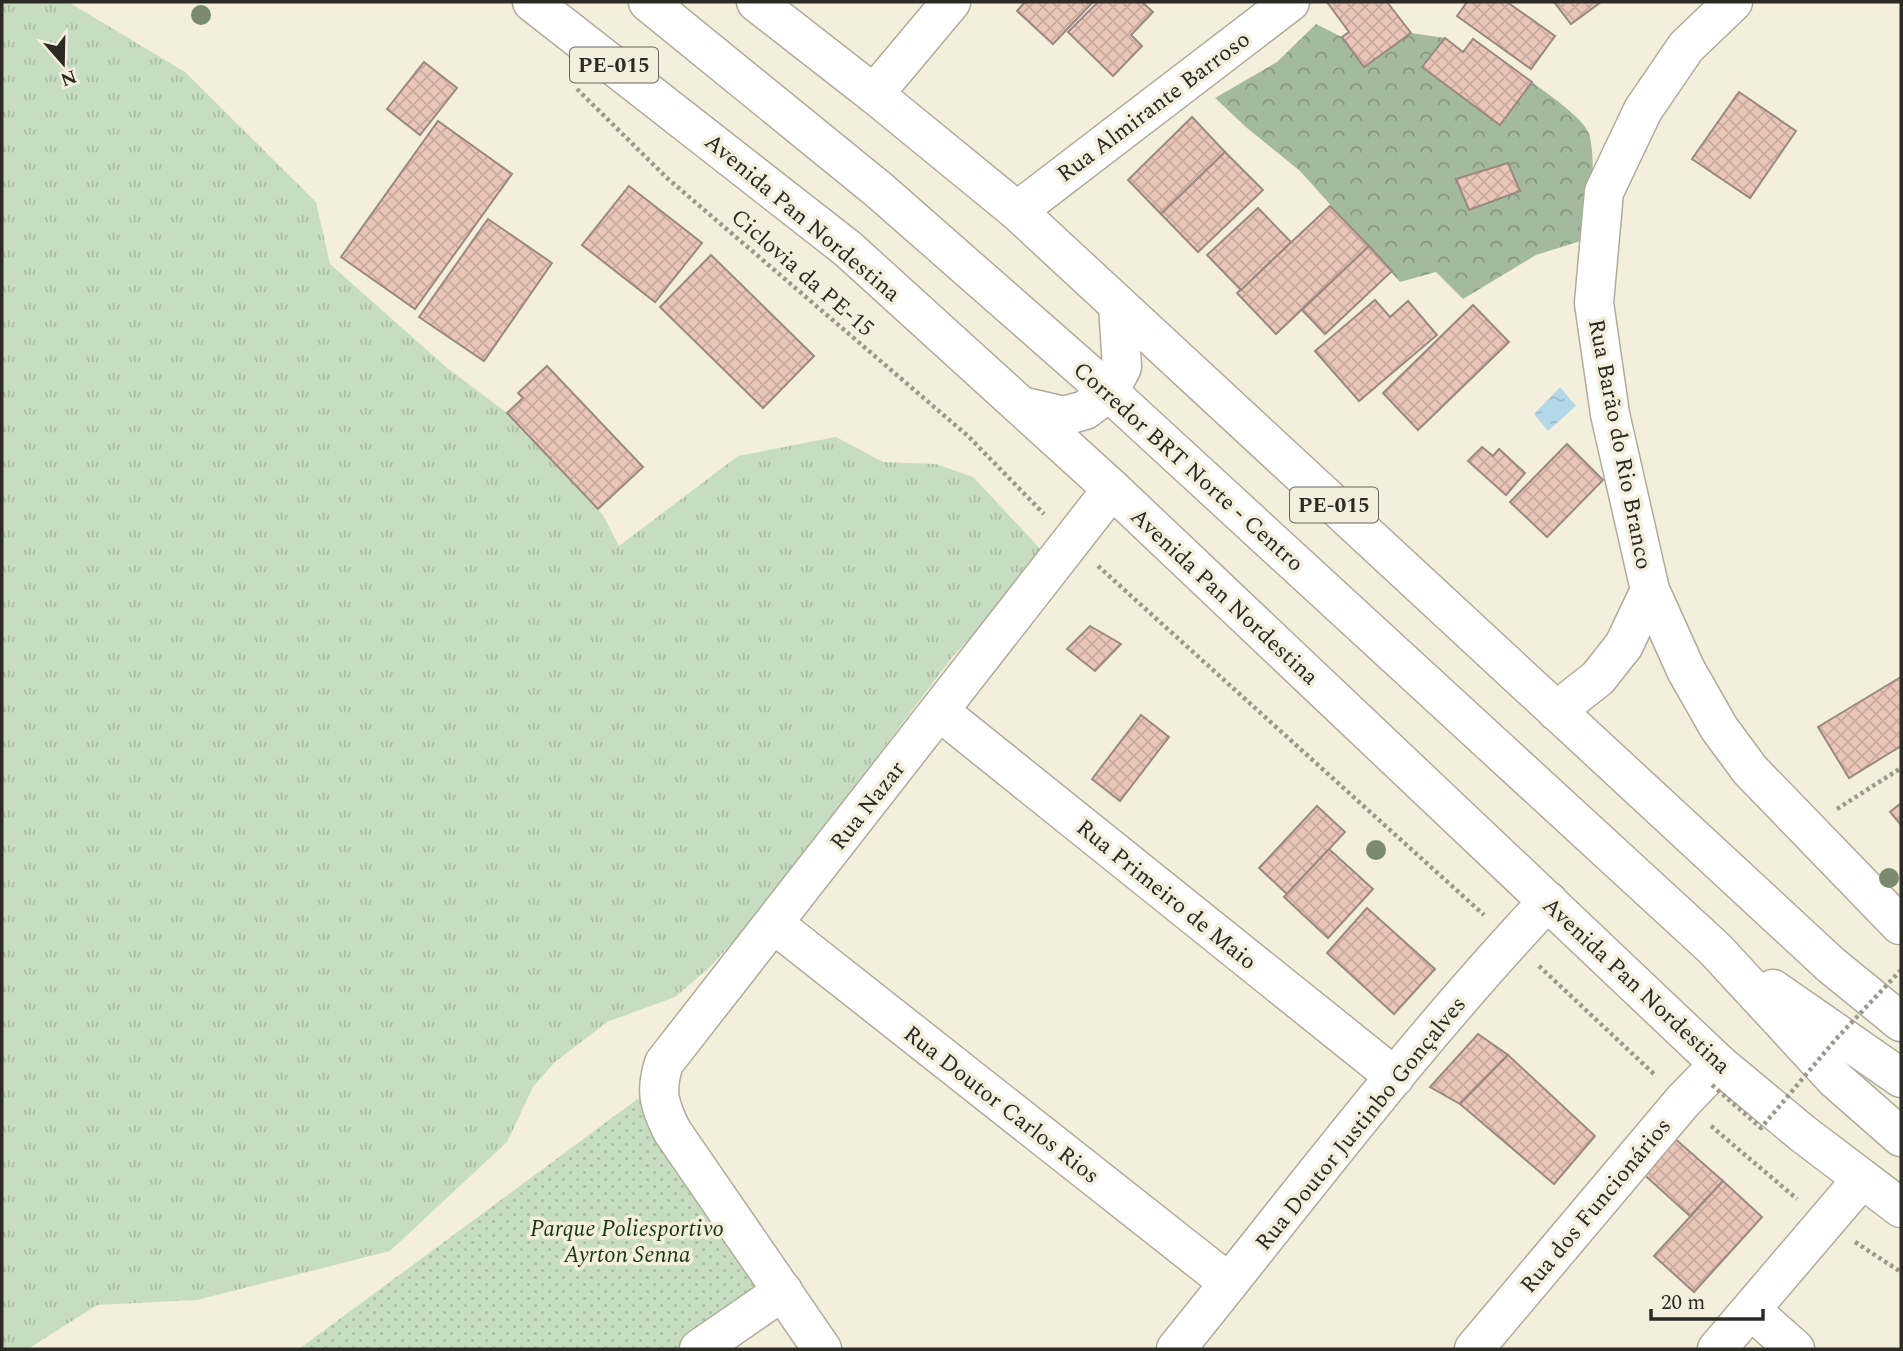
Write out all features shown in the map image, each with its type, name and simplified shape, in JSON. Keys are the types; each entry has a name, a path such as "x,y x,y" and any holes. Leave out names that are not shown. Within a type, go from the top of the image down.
{"main road":[{"name":"Avenida Pan Nordestina","path":"532,2 848,249 1112,489 1548,901 1716,1074 1802,1133 1901,1208"},
{"name":"Corredor BRT Norte - Centro","path":"648,2 879,190 1109,392 1714,949"},
{"name":"PE-015","path":"756,2 1017,211 1831,965 1901,1022"},
{"path":"874,94 951,2"},
{"name":"Rua Almirante Barroso","path":"1017,211 1290,2"},
{"name":"Rua Barão do Rio Branco","path":"1733,2 1686,47 1643,110 1604,192 1594,303 1611,414 1650,590 1686,670 1719,728 1750,770 1900,925"},
{"path":"1021,406 1064,416 1085,410 1109,392 1122,367 1118,305"},
{"name":"Rua Nazar","path":"822,1349 672,1131 660,1107 658,1081 664,1062 1112,489"},
{"path":"1556,710 1598,678 1624,645 1650,590"},
{"name":"Rua Primeiro de Maio","path":"939,711 1395,1077"},
{"name":"Rua Doutor Justinbo Gonçalves","path":"1177,1349 1395,1077 1511,940 1548,901"},
{"name":"Rua Doutor Carlos Rios","path":"774,924 1230,1283"},
{"path":"1714,949 1901,1078"},
{"path":"1714,949 1836,1080 1901,1137"},
{"name":"Rua dos Funcionários","path":"1474,1349 1683,1101 1716,1074"},
{"path":"1717,1349 1862,1179"},
{"path":"699,1349 783,1291"},
{"path":"1751,1310 1795,1349"}],"path":[{"name":"Ciclovia da PE-15","path":"570,83 667,178 968,436 1072,543"},
{"path":"1806,828 1901,768"},
{"path":"1716,1074 1761,1128 1836,1039 1901,970"}],"green space":[{"path":"2,2 68,2 185,72 316,202 330,264 446,367 507,413 603,515 619,546 738,456 836,437 883,462 936,464 973,477 1048,557 953,656 759,913 710,967 675,997 607,1022 555,1062 533,1087 507,1142 390,1251 197,1300 97,1305 28,1349 2,1349"},
{"path":"1316,24 1342,37 1364,67 1411,33 1445,38 1423,67 1499,125 1532,82 1564,106 1586,128 1591,145 1592,186 1587,239 1536,255 1463,299 1436,272 1400,282 1300,171 1215,98 1277,62"},
{"name":"Parque Poliesportivo Ayrton Senna","path":"651,1089 797,1297 720,1349 299,1349"}],"water":[{"path":"1560,387 1576,406 1548,431 1534,414"}],"building":[{"path":"1025,2 1093,2 1053,44 1017,11"},
{"path":"1098,2 1142,2 1153,12 1131,35 1142,46 1113,76 1068,32"},
{"path":"1327,2 1387,2 1411,33 1364,67 1342,37 1349,32"},
{"path":"1467,2 1507,2 1555,36 1531,69 1457,16"},
{"path":"1554,2 1601,2 1571,24"},
{"path":"1445,38 1463,52 1473,39 1532,82 1500,125 1422,67"},
{"path":"424,62 457,88 420,135 387,109"},
{"path":"1739,92 1796,131 1750,198 1692,159"},
{"path":"1192,117 1225,152 1161,214 1128,180"},
{"path":"438,121 512,174 415,309 341,257"},
{"path":"1225,152 1263,190 1198,252 1161,214"},
{"path":"1508,163 1520,191 1469,210 1456,179"},
{"path":"629,186 702,243 655,302 582,245"},
{"path":"1330,206 1369,246 1276,334 1237,293"},
{"path":"1258,208 1291,242 1241,290 1207,255"},
{"path":"488,219 552,263 484,361 419,317"},
{"path":"1369,246 1392,271 1325,334 1302,310"},
{"path":"711,255 814,356 763,408 660,307"},
{"path":"1375,300 1390,317 1408,301 1437,335 1359,401 1315,351"},
{"path":"1473,305 1509,342 1418,430 1383,393"},
{"path":"547,366 643,467 598,509 507,413 523,398 518,393"},
{"path":"1567,444 1603,480 1547,537 1510,502"},
{"path":"1482,447 1493,456 1499,449 1525,473 1506,495 1468,461"},
{"path":"1090,626 1121,644 1095,671 1067,649"},
{"path":"1901,677 1901,746 1849,778 1818,727"},
{"path":"1141,715 1169,737 1120,801 1092,779"},
{"path":"1901,803 1901,825 1890,812"},
{"path":"1317,806 1345,832 1287,894 1259,868"},
{"path":"1329,849 1373,889 1328,938 1284,897"},
{"path":"1367,908 1435,969 1394,1014 1327,953"},
{"path":"1478,1034 1508,1055 1460,1104 1430,1087"},
{"path":"1508,1055 1595,1136 1554,1184 1460,1104"},
{"path":"1672,1136 1723,1181 1690,1216 1640,1171"},
{"path":"1723,1181 1762,1217 1694,1292 1654,1256"}]}
